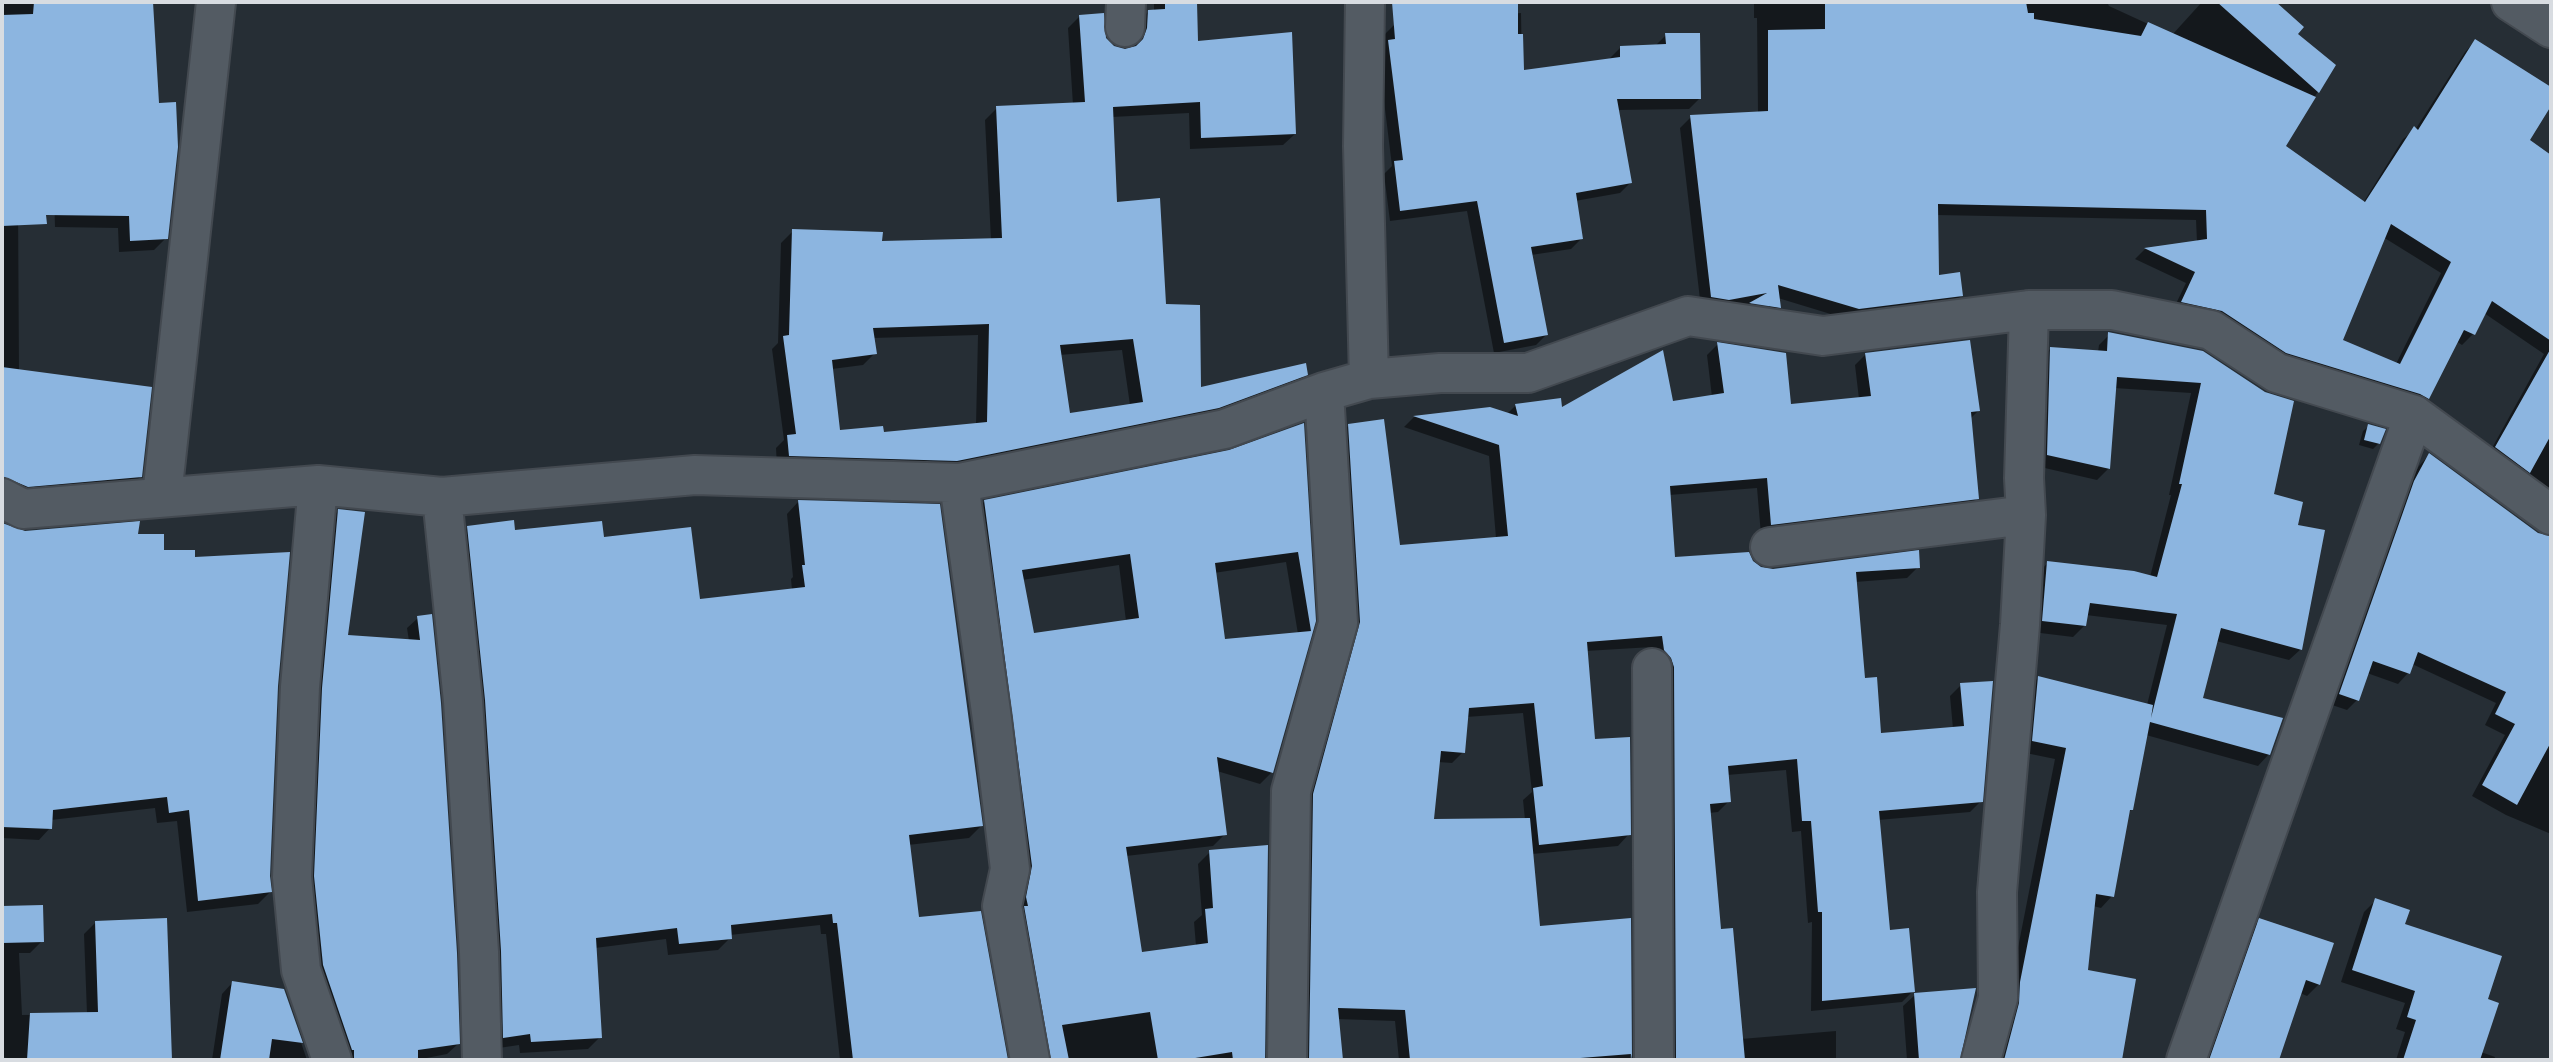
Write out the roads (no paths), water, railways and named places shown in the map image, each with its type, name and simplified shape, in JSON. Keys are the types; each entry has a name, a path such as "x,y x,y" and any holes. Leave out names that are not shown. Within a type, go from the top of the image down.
{"street":[{"path":"162,496 216,2"},
{"path":"1365,2 1363,146 1369,379"},
{"path":"2511,2 2551,28"},
{"path":"2,498 23,509 318,485 442,497 695,475 958,484 1225,429 1324,392 1369,379 1440,373 1528,373 1688,316 1823,336 2029,310 2112,310 2211,330 2277,373 2414,415 2551,515"},
{"path":"1981,1060 1998,998 1997,892 2020,625 2026,515 2024,478 2029,310"},
{"path":"1287,1060 1291,791 1338,622 1324,392"},
{"path":"2186,1060 2414,415"},
{"path":"958,484 992,719 1010,869 1002,906 1030,1060"},
{"path":"318,485 300,687 292,877 301,970 332,1060"},
{"path":"442,497 463,701 479,951 482,1060"},
{"path":"1770,547 2026,515"},
{"path":"1652,668 1654,1060"}]}
